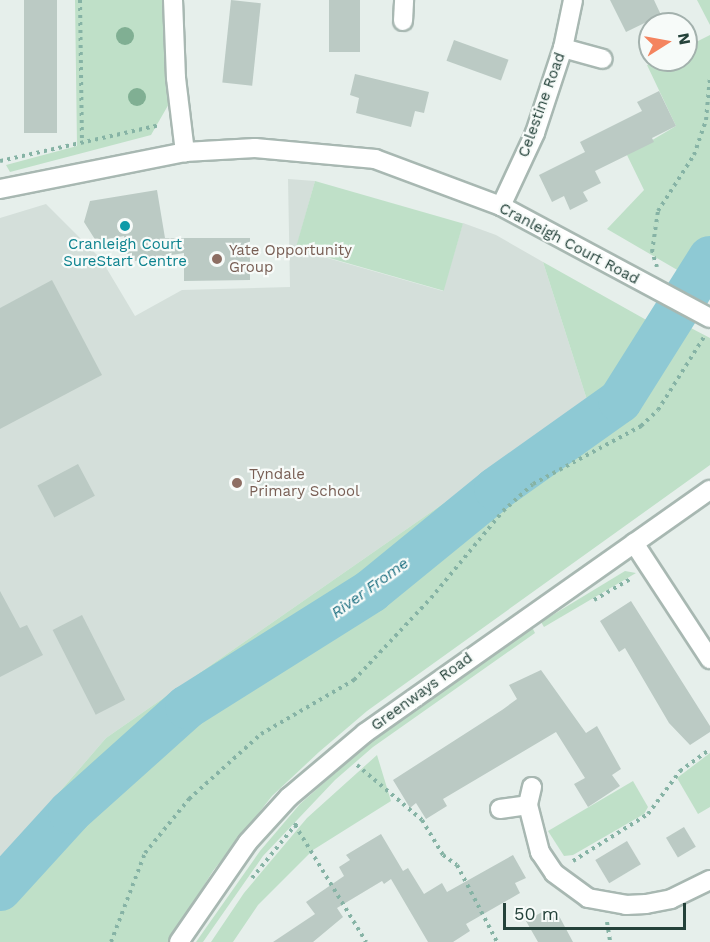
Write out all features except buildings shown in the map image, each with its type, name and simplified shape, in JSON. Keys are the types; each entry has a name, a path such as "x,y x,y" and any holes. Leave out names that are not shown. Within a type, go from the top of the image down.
{"street":[{"path":"173,0 176,78 185,152"},
{"path":"403,21 404,0"},
{"name":"Celestine Road","path":"501,206 535,133 563,48 573,0"},
{"path":"563,48 603,59"},
{"name":"Cranleigh Court Road","path":"0,189 185,152 255,148 375,159 501,206 708,321"},
{"name":"Greenways Road","path":"179,942 248,842 289,796 365,733 710,490"},
{"path":"634,543 710,659"},
{"path":"532,787 528,805 540,852 554,873 588,898 626,905 670,899 710,880"},
{"path":"500,809 528,805"}],"path":[{"path":"80,0 82,143"},
{"path":"650,287 658,270 652,252 658,211 694,155 706,120 710,77"},
{"path":"0,161 160,125"},
{"path":"111,942 145,853 189,799 261,734 354,680 410,623 503,511 533,484 641,426 658,410 708,321"},
{"path":"591,602 650,567"},
{"path":"554,873 648,814 680,771 710,749"},
{"path":"349,769 361,759"},
{"path":"354,763 422,820 442,855 457,865 497,942"},
{"path":"248,883 300,819"},
{"path":"295,825 366,942"}],"shaded area":[{"name":"Tyndale Primary School","path":"288,179 315,181 296,249 443,291 463,223 496,235 543,262 588,403 106,738 0,861 0,218 46,204 101,259 135,316 182,290 290,287"}],"green space":[{"path":"75,0 164,0 170,102 151,135 10,172 6,165 77,146"},
{"path":"697,0 710,0 710,25"},
{"path":"710,35 710,289 607,229 644,190 627,155 676,126 650,72 698,72 698,41"},
{"path":"315,181 463,223 444,291 296,248"},
{"path":"543,262 682,340 689,327 710,338 710,465 367,711 319,752 272,796 213,871 169,942 0,942 0,861 106,738 588,403"},
{"path":"625,571 636,573 544,627 541,622"},
{"path":"532,627 535,633 373,747 335,780 263,856 203,942 196,942 260,851 300,804 370,742"},
{"path":"710,753 710,807 698,814 677,778"},
{"path":"377,755 391,801 313,850 258,905 233,942 211,942 244,893 307,818"},
{"path":"633,781 648,807 644,814 573,855 564,856 548,831"}],"waterway":[{"name":"River Frome","path":"0,889 70,812 187,707 371,591 496,489 620,401 710,258"}],"place":[{"name":"Cranleigh Court SureStart Centre","path":"125,226"},
{"name":"Yate Opportunity Group","path":"217,259"},
{"name":"Tyndale Primary School","path":"237,483"}]}
